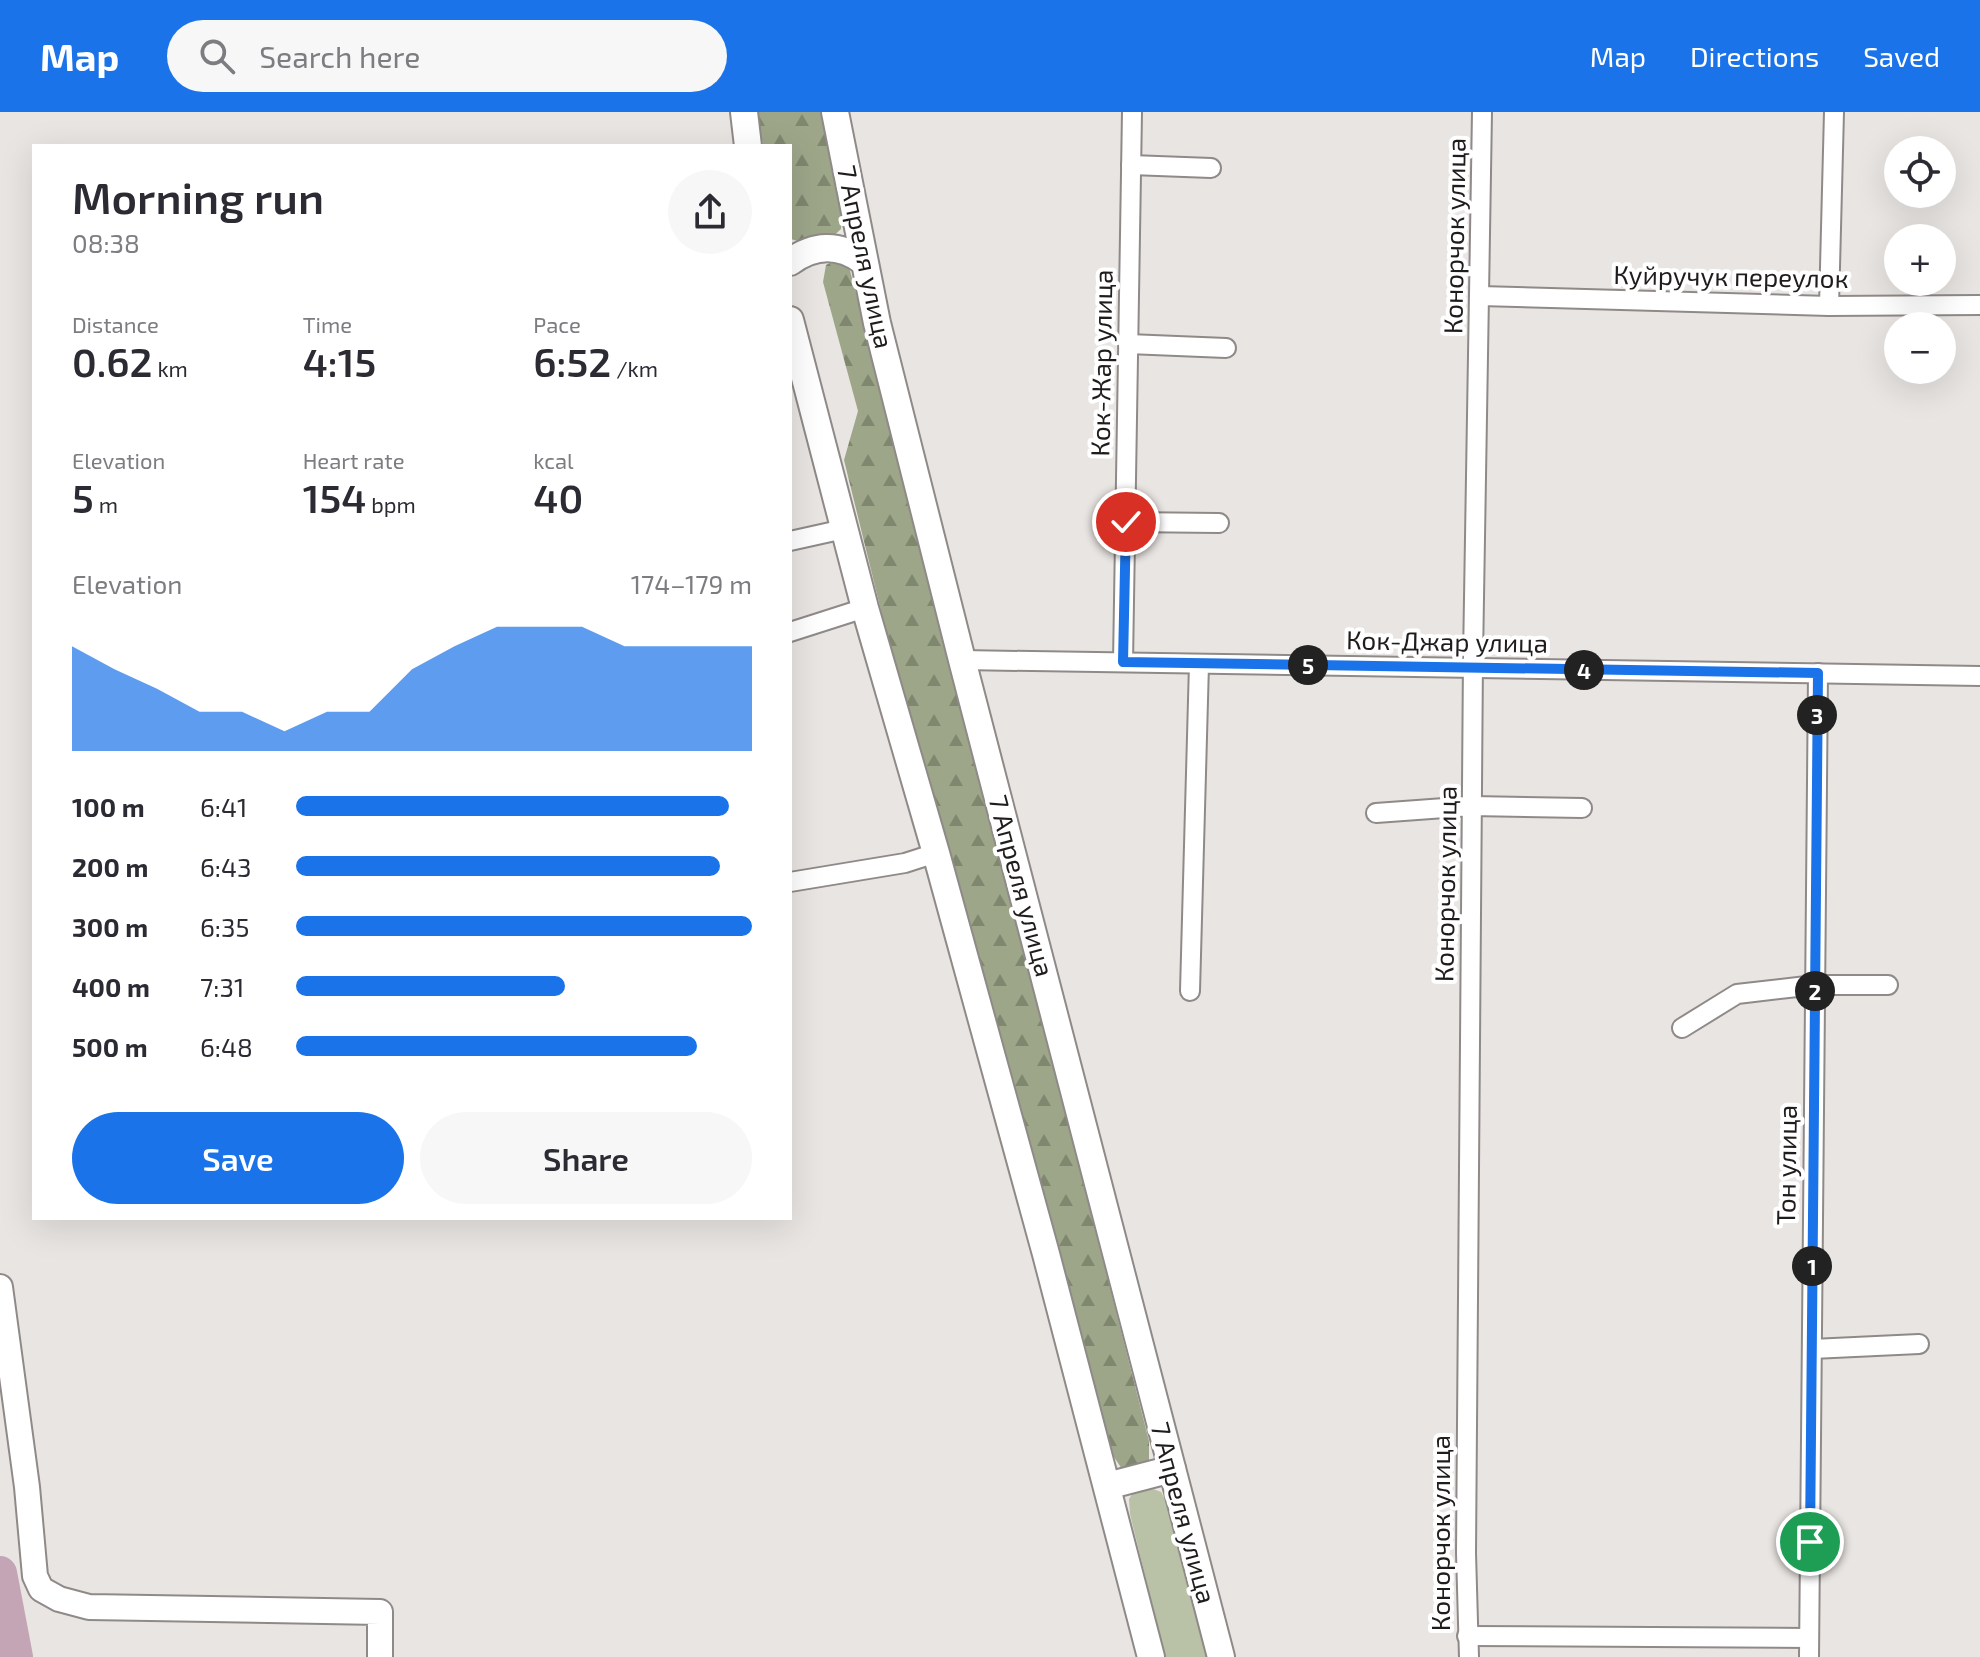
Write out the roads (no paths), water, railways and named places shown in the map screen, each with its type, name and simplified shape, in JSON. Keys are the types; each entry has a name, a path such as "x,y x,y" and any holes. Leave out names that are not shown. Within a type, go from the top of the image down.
{"main road":[{"path":"744,112 748,144"},
{"name":"7 Апреля улица","path":"835,112 877,323 1221,1657"},
{"path":"792,260 802,253 818,248 850,251 863,261"},
{"path":"792,328 865,608 1029,1193 1151,1657"},
{"path":"1107,1486 1172,1469"}],"street":[{"name":"Кок-Жар улица","path":"1123,662 1132,112"},
{"name":"Конорчок улица","path":"1469,1657 1467,1323 1482,112"},
{"path":"1829,306 1834,112"},
{"path":"1131,165 1211,168"},
{"name":"Куйручук переулок","path":"1480,296 1829,306 1980,305"},
{"path":"1128,344 1226,348"},
{"path":"1126,522 1219,523"},
{"path":"792,541 844,529"},
{"path":"792,631 865,608"},
{"name":"Кок-Джар улица","path":"962,660 1980,676"},
{"path":"1190,991 1199,664"},
{"name":"Тон улица","path":"1809,1648 1818,673"},
{"path":"1376,813 1472,806 1582,808"},
{"path":"792,876 905,863 936,853"},
{"path":"1682,1028 1737,994 1815,985 1888,985"},
{"path":"0,1287 27,1487 35,1576 41,1589 59,1599 89,1607 380,1612 380,1657"},
{"path":"1812,1349 1919,1344"},
{"path":"1467,1636 1809,1648"}],"waterway":[{"path":"0,1573 16,1657"}]}
